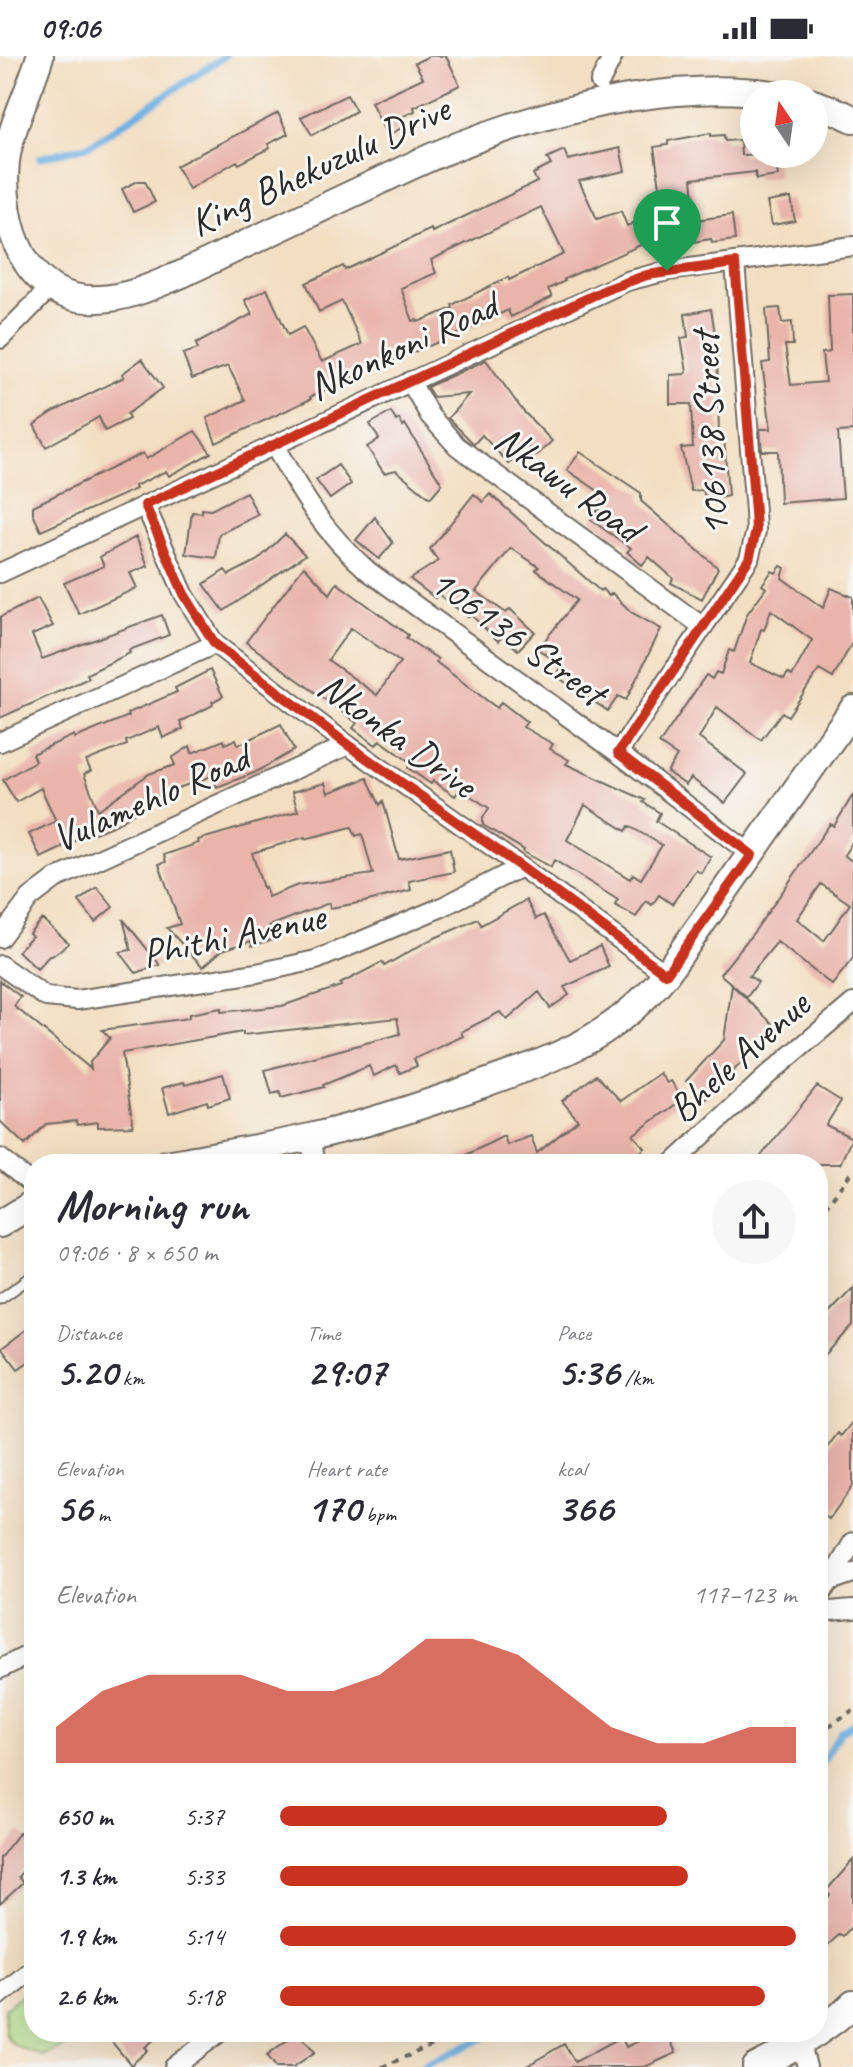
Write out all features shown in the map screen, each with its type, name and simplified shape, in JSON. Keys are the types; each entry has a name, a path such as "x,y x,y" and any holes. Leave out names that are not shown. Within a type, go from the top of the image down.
{"street":[{"name":"King Bhekuzulu Drive","path":"40,56 7,128 6,214 23,259 35,274 51,287 78,297 98,300 146,289 527,111 600,82 671,68"},
{"path":"600,82 613,56"},
{"path":"767,69 802,81 836,101 853,119"},
{"name":"Nkonkoni Road","path":"0,573 627,281 667,271 853,246"},
{"name":"106138 Street","path":"618,753 749,559 756,531 735,263"},
{"path":"0,339 51,287"},
{"name":"Nkawu Road","path":"410,381 430,416 457,446 703,627"},
{"name":"106136 Street","path":"274,445 321,525 348,554 752,855"},
{"name":"Nkonka Drive","path":"145,505 184,594 215,644 348,745 666,974"},
{"path":"0,742 215,644"},
{"path":"219,1154 310,1137 397,1114 568,1053 622,1020 666,974 853,709"},
{"name":"Vulamehlo Road","path":"0,938 30,898 55,879 348,745"},
{"name":"Phithi Avenue","path":"0,965 46,997 77,1000 287,968 341,951 442,907 521,867"},
{"name":"Bhele Avenue","path":"683,1154 769,1074 853,1003"},
{"path":"310,1137 313,1154"},
{"path":"0,1158 24,1178"},
{"path":"0,1224 24,1209"},
{"path":"828,1584 853,1542"},
{"path":"830,1581 853,1573"},
{"path":"828,1611 853,1609"},
{"path":"0,1669 24,1657"},
{"path":"0,1995 24,1976"},
{"path":"828,2028 853,2004"},
{"path":"174,2067 207,2042"},
{"path":"756,2067 804,2056"}],"lane":[{"path":"0,1299 24,1282"}],"path":[{"path":"828,1204 853,1170"},
{"path":"828,1728 853,1710"},
{"path":"382,2067 440,2042"}],"green space":[{"path":"24,1993 24,2042 77,2042 42,2056 15,2045 5,2030 5,2008"}],"building":[{"path":"429,56 446,56 460,85 414,107 415,111 399,118 403,127 387,136 371,102 423,78 415,63"},
{"path":"347,95 356,111 312,135 301,117"},
{"path":"278,113 288,134 268,144 270,148 239,164 237,161 189,189 176,166"},
{"path":"711,133 711,136 724,135 725,141 740,140 740,168 777,168 778,176 756,179 755,172 692,179 696,220 732,215 735,240 712,243 711,239 669,246 654,147 668,145 668,141"},
{"path":"620,148 625,171 579,181 597,219 621,211 627,226 636,222 641,245 564,279 548,289 552,297 511,317 508,310 463,332 350,378 216,443 207,418 245,400 228,366 192,379 183,354 198,349 196,344 252,314 245,300 267,289 288,335 303,327 322,362 362,344 342,301 319,312 306,283 343,266 345,270 431,229 432,232 537,182 533,174 551,165 547,158 564,150 568,160","holes":["541,207 564,254 509,280 508,277 452,305 453,308 418,322 413,321 401,288 436,273 431,260"]},
{"path":"145,181 155,202 133,212 122,189"},
{"path":"791,198 795,221 772,225 767,202"},
{"path":"853,294 853,431 838,432 843,498 780,503 778,451 762,451 760,429 771,429 762,363 770,362 766,309 780,308 782,323 792,322 793,345 785,345 791,385 825,382 822,353 830,352 828,295"},
{"path":"711,309 717,345 719,437 724,436 728,496 706,501 703,490 691,491 681,448 693,447 691,404 670,404 670,375 685,374 687,371 681,338 688,337 685,314"},
{"path":"142,359 163,388 127,414 129,419 105,431 99,417 46,447 34,425 53,412 124,377 122,374"},
{"path":"486,360 523,411 552,441 536,456 528,447 509,464 482,435 474,444 448,418 469,394 433,397 427,387"},
{"path":"391,412 396,421 399,419 403,426 405,424 442,484 430,498 396,470 384,473 367,447 379,439 370,424"},
{"path":"195,431 211,453 169,476 166,471 135,486 136,489 41,531 33,514 33,506 143,453 146,459"},
{"path":"580,452 641,493 641,501 718,568 702,599 671,583 673,578 649,557 642,565 627,552 631,548 591,520 607,497 567,470"},
{"path":"338,465 351,484 330,499 316,480"},
{"path":"246,492 258,515 219,534 216,558 186,554 192,512 211,510"},
{"path":"474,494 483,502 490,494 600,591 602,589 609,596 612,593 631,612 661,629 626,700 618,696 608,711 556,676 562,666 538,649 577,600 536,570 539,567 511,548 476,591 506,613 510,609 535,632 518,650 503,636 498,641 470,614 468,617 438,594 435,598 410,579 438,561 430,549"},
{"path":"375,517 393,543 379,559 356,540"},
{"path":"285,534 305,555 224,611 204,584 225,570 229,575 258,560"},
{"path":"136,537 148,566 130,573 137,588 79,614 64,583 104,566 100,557"},
{"path":"304,566 330,594 337,583 408,635 406,638 438,659 436,662 497,708 501,702 527,722 523,727 553,744 550,749 569,760 566,764 645,800 643,802 660,813 656,821 711,857 701,873 696,870 672,904 659,895 652,905 646,901 636,917 615,905 618,900 554,860 551,867 483,825 489,808 460,789 455,796 433,781 431,784 408,768 411,763 380,740 376,745 353,728 357,723 246,642","holes":["351,628 400,662 377,695 328,660","585,805 626,831 629,826 662,845 641,879 633,874 630,879 567,840"]},
{"path":"781,566 785,568 782,578 823,608 831,588 853,597 853,641 833,678 819,670 788,716 782,712 761,740 717,707 699,738 747,774 725,803 691,778 686,785 667,772 677,756 659,744 706,675 712,679 716,672 721,674 729,650 734,652 747,614 766,588 762,585 772,571 776,573","holes":["771,610 812,640 792,676 788,673 784,679 750,663"]},
{"path":"38,598 53,626 32,635 42,659 162,615 169,635 129,650 130,653 87,674 89,678 0,718 0,617"},
{"path":"210,670 223,696 212,702 213,705 180,722 183,729 163,738 159,727 126,741 127,745 86,761 91,771 84,774 98,810 149,774 175,765 172,758 190,746 192,753 224,740 225,744 236,739 238,745 281,724 294,750 254,773 217,787 212,776 161,794 117,824 41,858 29,834 56,821 41,788 16,802 3,780 35,761 32,754 129,716 128,713 177,692 175,688"},
{"path":"367,778 380,805 383,801 399,859 450,849 454,872 409,881 411,890 364,902 330,908 329,903 269,926 273,939 252,946 251,941 222,950 203,967 167,928 180,924 159,864 166,862 164,855 199,843 198,840 298,811 292,792 325,783 328,793","holes":["352,827 356,836 362,834 373,874 298,885 268,897 252,853"]},
{"path":"853,795 853,841 844,855 853,862 853,958 832,985 777,942 749,976 758,982 747,997 720,974 754,932 830,824 834,826","holes":["821,884 850,904 824,941 797,919"]},
{"path":"97,887 113,907 95,922 79,901"},
{"path":"526,900 536,919 544,915 570,960 600,946 609,967 564,987 569,995 550,1008 539,992 507,1020 500,1012 461,1032 463,1036 414,1059 417,1066 400,1073 396,1065 374,1076 369,1066 324,1087 281,1098 280,1092 272,1094 265,1070 400,1034 397,1018 243,1035 243,1032 122,1053 133,1126 98,1127 98,1122 77,1125 76,1121 46,1124 25,1145 0,1121 0,981 21,997 14,1006 91,1069 90,1062 110,1038 102,1030 189,1018 189,1014 221,1008 221,1012 282,1006 341,986 382,962 384,966 428,941 478,919 481,925"},
{"path":"42,919 69,943 50,955 37,969 18,951"},
{"path":"123,919 160,965 136,973 120,952 131,950"},
{"path":"732,985 776,1027 706,1099 686,1081 724,1040"},
{"path":"660,1073 667,1083 671,1081 683,1099 633,1135 645,1148 638,1154 468,1154 504,1136 507,1145 531,1136 537,1153 578,1120 562,1101 596,1075 621,1101"},
{"path":"223,1074 230,1098 208,1105 207,1101 169,1113 162,1088"},
{"path":"817,1086 841,1101 826,1125 852,1138 840,1164 828,1164 828,1154 763,1154"},
{"path":"853,1288 853,1326 828,1352 828,1314"},
{"path":"24,1332 24,1365 18,1369 2,1348"},
{"path":"853,1421 853,1486 829,1519 828,1446 838,1433 841,1436"},
{"path":"20,1832 24,1835 24,1870 18,1877 23,1883 0,1904 0,1858"},
{"path":"853,1860 853,1925 828,1945 830,1895 828,1889"},
{"path":"112,2042 151,2042 145,2047 148,2050 131,2065"},
{"path":"285,2042 306,2042 315,2052 293,2067 276,2067 267,2055"},
{"path":"612,2042 624,2042 626,2047 636,2042 671,2042 676,2053 645,2067 525,2067 564,2044 575,2062"}],"waterway":[{"path":"40,158 90,145 225,56"},
{"path":"828,1752 841,1731 853,1724"},
{"path":"422,2067 475,2042"}],"route":[{"path":"735,263 756,531 749,559 618,753 752,855 666,974 348,745 215,644 184,594 145,505 605,290 667,271 735,263"}]}
